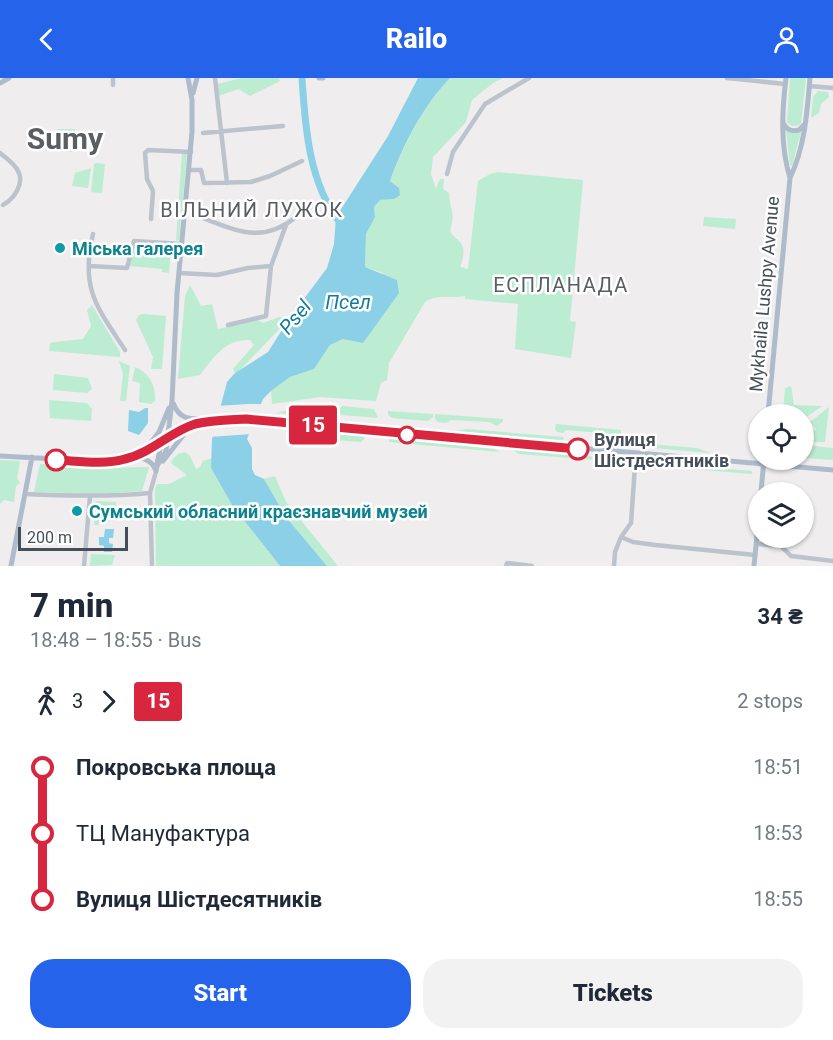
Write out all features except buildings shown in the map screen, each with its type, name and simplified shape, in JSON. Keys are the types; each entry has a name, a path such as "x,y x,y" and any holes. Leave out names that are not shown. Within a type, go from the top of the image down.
{"main road":[{"path":"0,83 9,78"},
{"path":"157,468 166,451 172,401 179,273 191,152 192,100 188,78"},
{"path":"192,100 197,78"},
{"name":"Mykhaila Lushpy Avenue","path":"769,404 790,178 799,155 806,122 810,78"},
{"name":"Mykhaila Lushpy Avenue","path":"785,81 783,144 790,178"},
{"path":"782,120 785,127 795,131 802,128 806,122"},
{"path":"172,401 180,416 194,423"},
{"path":"144,452 159,432 172,401"},
{"path":"0,456 113,462 144,452 194,423 223,420 268,420 353,430 748,460"},
{"path":"157,468 194,423"},
{"path":"134,456 149,460 157,468"},
{"path":"11,566 32,457"},
{"path":"814,468 833,470"},
{"path":"754,566 756,548"}],"street":[{"path":"113,78 113,84"},
{"path":"215,78 223,132 227,183"},
{"path":"447,174 453,152 485,104 529,78"},
{"path":"727,78 785,81"},
{"path":"809,86 833,88"},
{"path":"203,133 283,126"},
{"path":"151,219 153,191 147,179 145,153 148,150 191,152"},
{"path":"0,153 18,170 20,180 12,198 3,205"},
{"path":"189,170 201,170 204,183 251,182 302,161"},
{"path":"200,217 242,233 261,233 286,225 296,217"},
{"path":"228,325 267,316 272,266 286,225"},
{"path":"93,234 89,266 92,297 125,350"},
{"path":"89,266 127,268 134,241 183,243"},
{"path":"179,273 217,274 272,266"},
{"path":"614,566 615,552 621,537 631,523 635,466"},
{"path":"152,566 150,493 157,468"},
{"path":"25,494 130,496 150,493"},
{"path":"84,566 90,496"},
{"path":"621,537 654,546 755,555"},
{"path":"783,548 791,556 833,561"},
{"path":"805,566 806,558"},
{"path":"506,566 507,563 532,566"}],"green space":[{"path":"242,78 279,78 280,81 250,96 239,89 218,96 217,84"},
{"path":"450,78 503,78 472,100 466,122 433,157 431,174 436,189 440,179 444,179 443,189 449,193 453,215 450,231 463,247 460,267 468,269 478,181 498,172 583,180 570,321 576,322 571,358 515,349 518,304 465,299 465,296 434,298 425,302 389,363 387,380 381,383 376,401 320,397 272,404 271,391 290,377 314,369 330,345 343,339 383,273 365,267 366,234 375,217 374,207 380,200 394,199 399,188 390,181 401,154 423,113"},
{"path":"790,78 806,78 801,124 795,126 787,122"},
{"path":"818,91 828,92 829,97 821,104 819,113 811,118 813,97"},
{"path":"57,129 75,129 73,152 58,151 55,147"},
{"path":"786,131 801,132 792,166 790,165"},
{"path":"182,153 187,154 179,239 176,241"},
{"path":"94,164 105,164 102,193 91,192"},
{"path":"91,168 88,188 72,186 75,173"},
{"path":"704,217 736,219 735,229 703,226"},
{"path":"136,244 171,246 169,273 162,272 162,269 129,266"},
{"path":"190,285 201,306 212,304 218,329 258,320 263,323 279,317 289,319 239,371 235,373 233,369 254,345 250,340 241,340 221,350 200,375 178,379 185,296"},
{"path":"92,305 120,352 120,357 49,351 50,343 83,339 91,326 87,310"},
{"path":"139,315 166,316 162,369 151,369 153,357 136,320"},
{"path":"119,361 130,366 126,401 120,401 123,374"},
{"path":"135,367 148,376 153,385 155,401 151,404 139,402 140,383 132,381"},
{"path":"54,374 88,378 92,389 87,393 53,390"},
{"path":"791,386 794,404 784,404 785,388"},
{"path":"49,400 87,403 92,409 91,421 50,418"},
{"path":"313,404 334,406 334,418 276,413"},
{"path":"342,406 374,409 378,418 341,415 338,410"},
{"path":"814,406 822,406 814,412"},
{"path":"829,407 825,442 814,442 814,430 816,429 814,419"},
{"path":"388,411 433,414 433,417 428,421 392,418 388,415"},
{"path":"435,414 503,419 503,421 497,426 490,422 451,420 446,423 438,422"},
{"path":"556,424 621,430 621,438 613,437 611,434 566,430 563,433 557,432"},
{"path":"467,429 564,437 563,440 455,431"},
{"path":"307,432 365,436 361,442 307,438"},
{"path":"389,438 494,449 500,452 389,442"},
{"path":"598,440 697,448 710,453 598,443"},
{"path":"814,446 833,448 833,460 814,459"},
{"path":"513,450 598,457 598,460 519,454"},
{"path":"185,452 190,456 196,469 203,461 212,458 211,468 232,505 280,566 156,566 155,490 157,484 169,484 187,475 171,461 178,454"},
{"path":"0,460 20,461 17,478 20,483 16,486 14,502 4,500 0,504"},
{"path":"40,464 95,468 149,467 142,491 100,494 34,492"},
{"path":"673,464 751,471 753,473 666,467"},
{"path":"275,476 286,502 338,566 327,566 286,517 264,479"},
{"path":"95,501 116,502 115,521 99,520 99,525 94,525"},
{"path":"91,554 115,555 112,565 90,566"}],"water":[{"name":"Псел","path":"418,78 450,78 423,113 401,154 390,181 399,188 400,195 394,199 380,200 374,207 375,217 366,234 365,267 397,280 399,293 363,343 343,339 330,345 314,369 290,377 271,391 263,399 247,439 252,448 252,469 255,475 264,479 286,517 327,566 280,566 232,505 211,468 212,439 227,382 235,373 268,352 327,268 334,244 336,217 388,136"},
{"path":"148,408 148,423 139,435 128,431 129,410 139,412"},
{"path":"105,529 114,529 113,538 109,538 109,543 113,544 112,552 104,552 104,546 99,545 99,537 104,537"}],"pier":[{"path":"265,404 252,434 209,437 217,406"}],"waterway":[{"path":"302,78 307,135 315,173 330,208 341,224"}],"bus line":[{"name":"15","path":"56,460 113,462 124,460 150,449 195,424 246,419 578,449"}],"place":[{"name":"Міська галерея","path":"60,248"},
{"name":"Вулиця Шістдесятників","path":"578,449"},
{"name":"Сумський обласний краєзнавчий музей","path":"77,511"}],"district":[{"name":"Sumy","path":"65,138"},
{"name":"ВІЛЬНИЙ ЛУЖОК","path":"252,210"},
{"name":"ЕСПЛАНАДА","path":"561,285"}],"water label":[{"name":"Psel","path":"295,317"}]}
